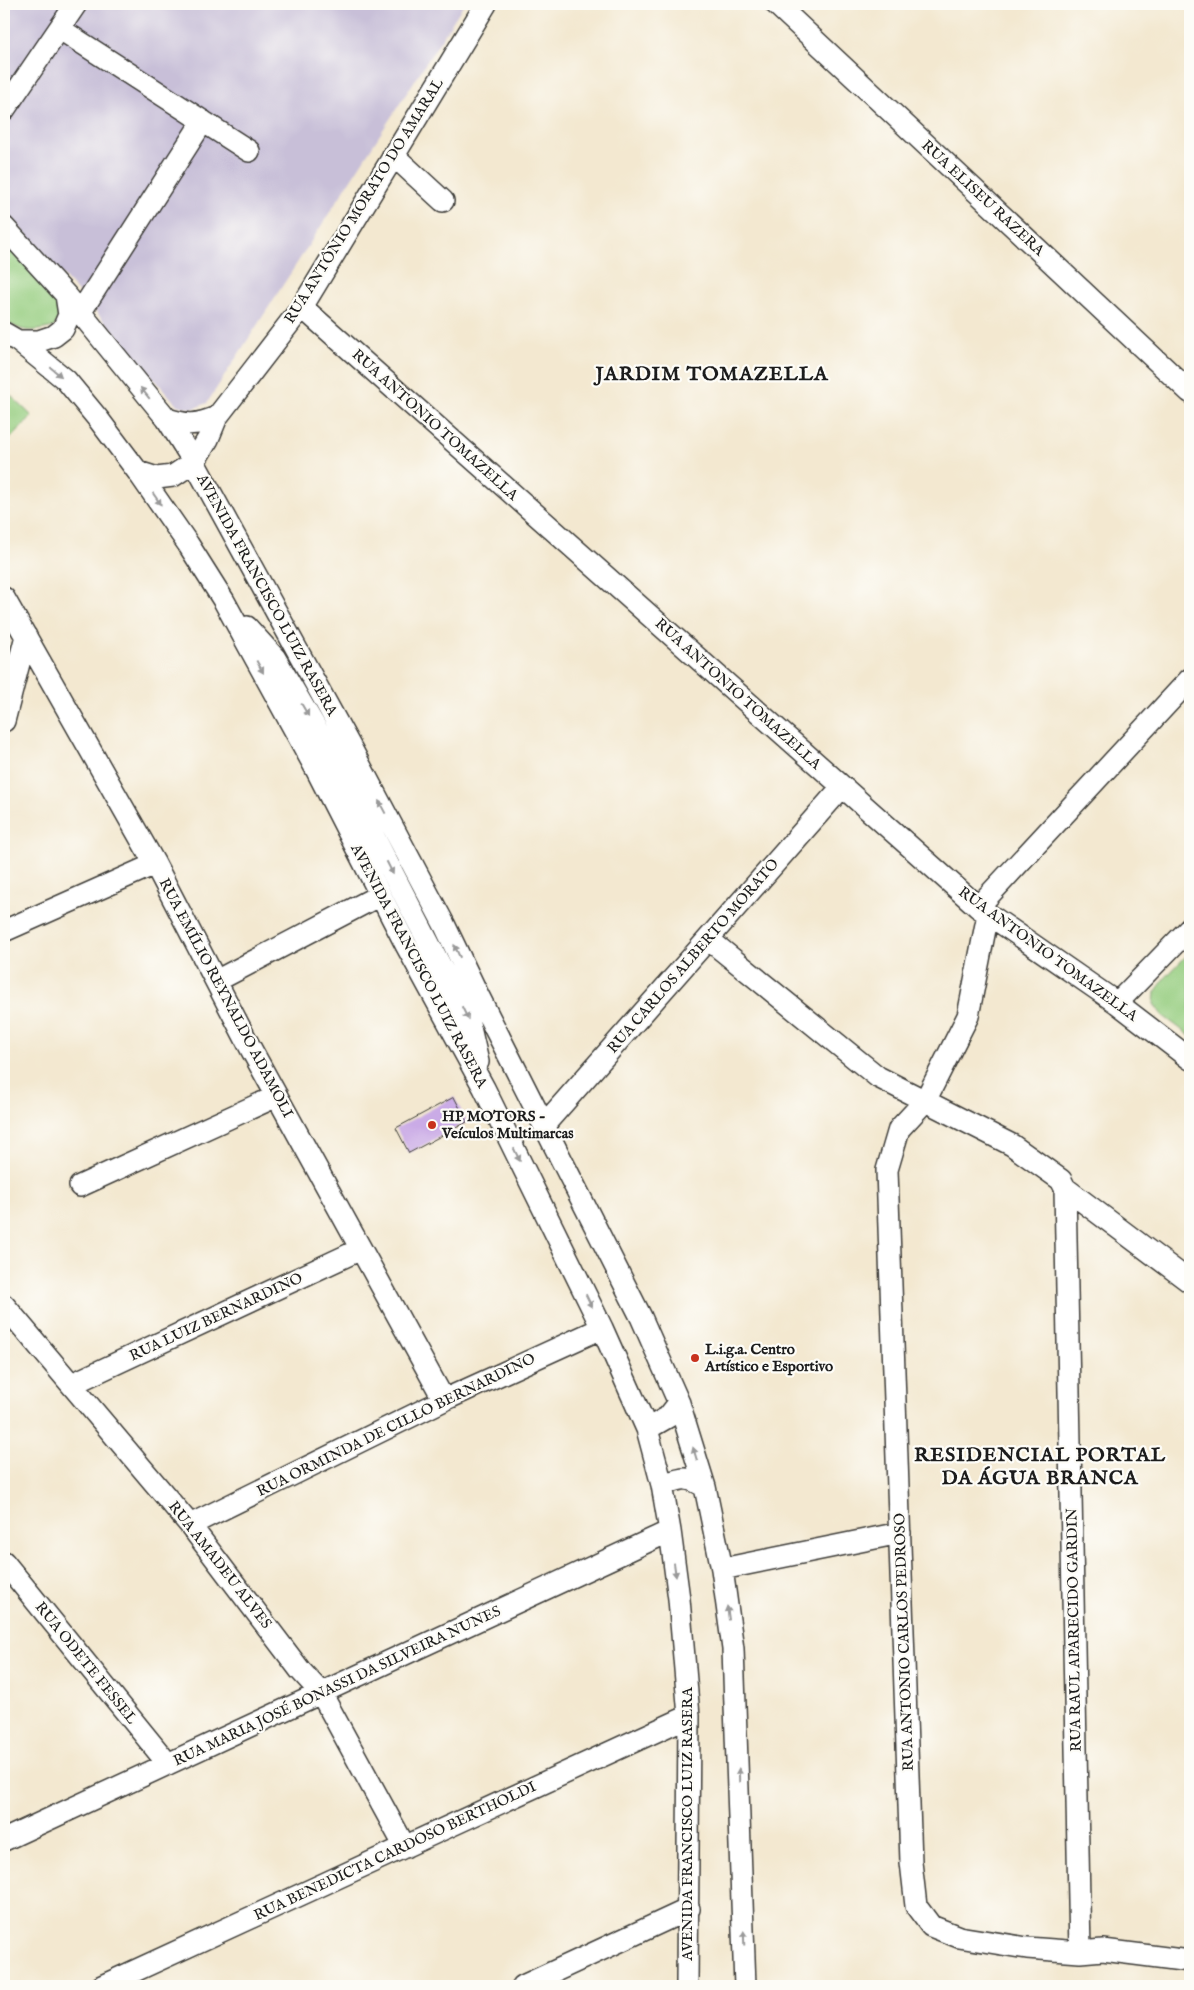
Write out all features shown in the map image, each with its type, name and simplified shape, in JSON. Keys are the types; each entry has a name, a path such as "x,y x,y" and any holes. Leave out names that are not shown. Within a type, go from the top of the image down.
{"street":[{"path":"4,110 76,4"},
{"name":"RUA ANTÔNIO MORATO DO AMARAL","path":"194,462 208,439 217,417 302,307 393,154 486,4"},
{"name":"RUA ELISEU RAZERA","path":"776,4 1190,392"},
{"path":"60,29 250,151"},
{"path":"80,313 203,121"},
{"path":"393,154 443,201"},
{"name":"AVENIDA FRANCISCO LUIZ RASERA","path":"4,227 66,295 167,419 194,462 352,750 444,924 641,1317 679,1403 705,1487 722,1569 733,1649 740,1984"},
{"path":"11,337 38,341 54,336 63,329 69,315 66,295"},
{"name":"RUA ANTONIO TOMAZELLA","path":"302,307 983,911 1117,1002 1190,1059"},
{"name":"AVENIDA FRANCISCO LUIZ RASERA","path":"11,337 66,380 99,420 188,544 224,601 316,768 380,895 484,1088 602,1328 647,1429 662,1486 670,1531 679,1599 689,1716 691,1984"},
{"path":"167,419 184,424 200,424 217,417"},
{"path":"138,472 157,478 173,476 194,462"},
{"name":"RUA EMÍLIO REYNALDO ADAMOLI","path":"4,598 155,864 277,1096 444,1400"},
{"path":"224,601 275,658 334,759 468,1019 484,1088"},
{"path":"4,721 26,636"},
{"path":"983,911 1190,679"},
{"name":"RUA CARLOS ALBERTO MORATO","path":"544,1125 842,787"},
{"path":"4,931 155,864"},
{"path":"216,980 380,895"},
{"name":"RUA ANTONIO CARLOS PEDROSO","path":"983,911 968,1016 925,1101 900,1128 887,1170 911,1862 916,1906 931,1926 959,1937 1027,1948 1080,1952 1103,1950 1190,1961"},
{"path":"1117,1002 1190,928"},
{"path":"708,939 878,1078 1012,1145 1061,1180 1065,1188 1190,1282"},
{"path":"80,1186 277,1096"},
{"name":"RUA RAUL APARECIDO GARDIN","path":"1065,1188 1080,1952"},
{"name":"RUA LUIZ BERNARDINO","path":"72,1384 361,1249"},
{"name":"RUA AMADEU ALVES","path":"4,1305 190,1525 300,1670 321,1693 405,1847"},
{"name":"RUA ORMINDA DE CILLO BERNARDINO","path":"190,1525 444,1400 602,1328"},
{"path":"647,1429 668,1417 679,1403"},
{"path":"662,1486 680,1478 692,1479 705,1487"},
{"name":"RUA MARIA JOSÉ BONASSI DA SILVEIRA NUNES","path":"6,1836 168,1764 670,1531"},
{"path":"722,1569 900,1533"},
{"name":"RUA ODETE FESSEL","path":"4,1562 168,1764"},
{"name":"RUA BENEDICTA CARDOSO BERTHOLDI","path":"102,1986 689,1716"},
{"path":"523,1986 689,1909"}],"shaded area":[{"path":"4,4 464,4 207,403 192,409 177,405 97,313 4,211"}],"green space":[{"path":"4,241 55,295 61,311 54,327 28,330 4,320"},
{"path":"4,389 32,416 4,445"},
{"path":"1190,952 1190,1036 1162,1015 1154,1004 1155,992 1166,977"}],"building":[{"name":"HP MOTORS - Veículos Multimarcas","path":"454,1097 467,1122 409,1153 396,1128"}],"place":[{"name":"HP MOTORS - Veículos Multimarcas","path":"432,1125"},
{"name":"L.i.g.a. Centro Artístico e Esportivo","path":"695,1358"}],"district":[{"name":"JARDIM TOMAZELLA","path":"712,374"},
{"name":"RESIDENCIAL PORTAL DA ÁGUA BRANCA","path":"1040,1466"}]}
